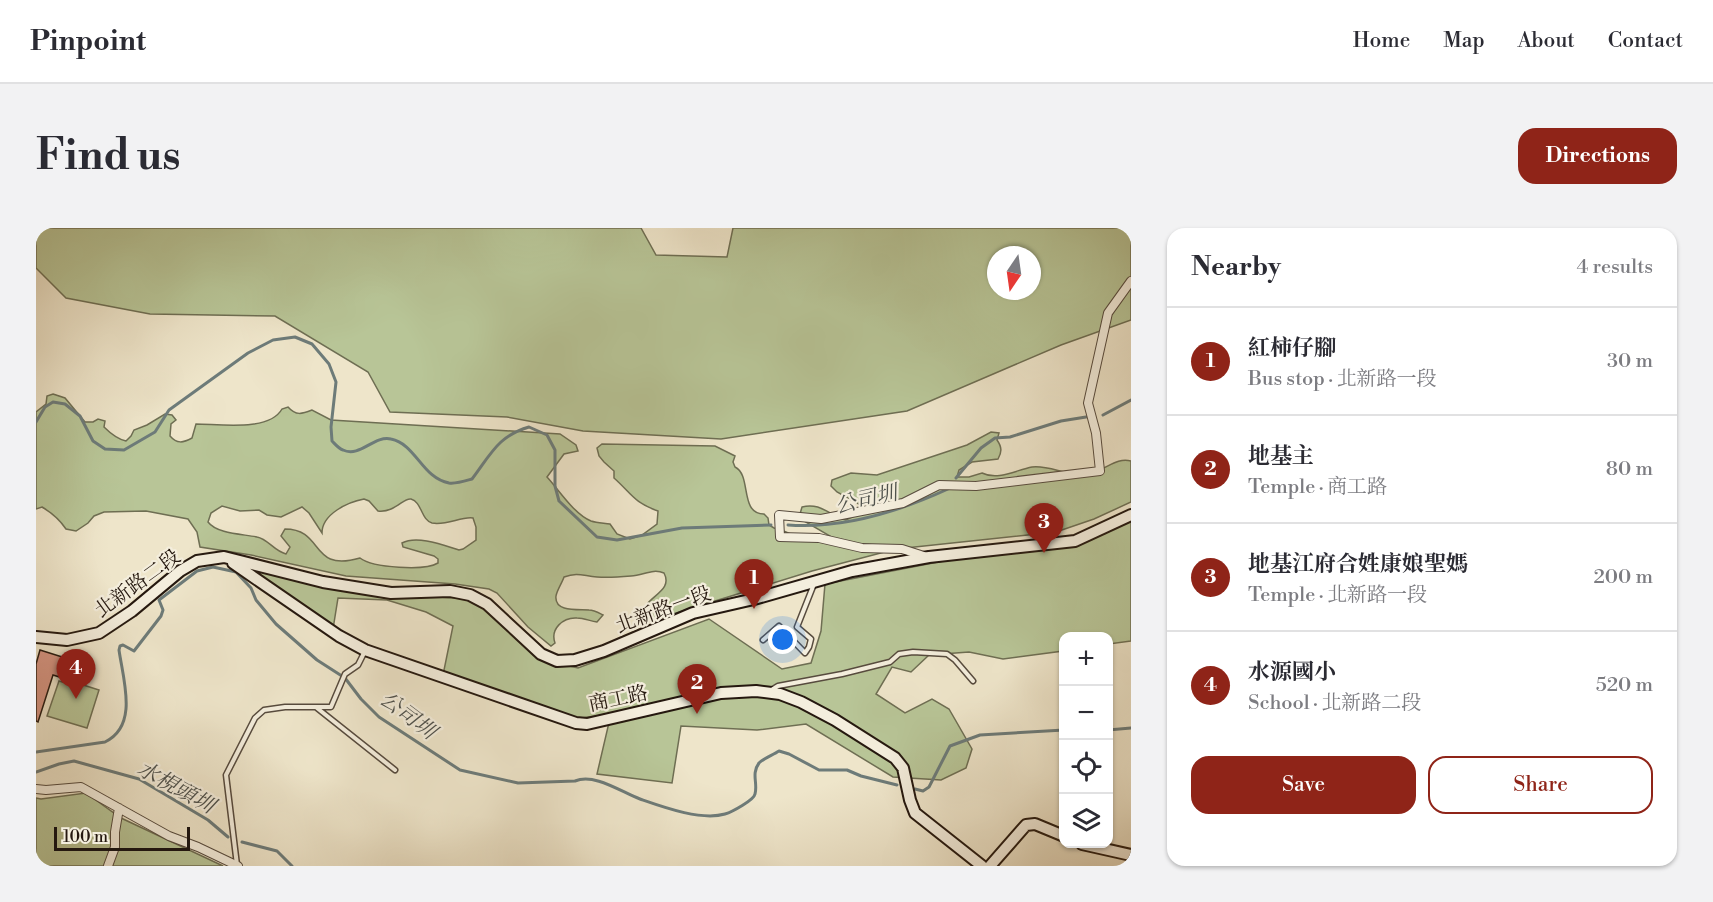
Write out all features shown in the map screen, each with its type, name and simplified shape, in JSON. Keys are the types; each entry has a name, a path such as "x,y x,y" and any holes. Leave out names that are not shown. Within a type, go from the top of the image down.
{"main road":[{"name":"北新路一段","path":"224,557 323,582 392,593 450,591 470,595 487,604 541,654 557,661 575,660 604,651 693,613 852,570 929,557 1075,541 1131,515"},
{"name":"北新路二段","path":"36,637 67,640 99,633 132,611 180,571 197,561 224,557"},
{"name":"商工路","path":"224,557 339,636 365,650 576,723 586,724 721,693 770,692 801,702 827,715 895,758 903,768 915,813 982,866"},
{"path":"990,866 1026,825 1035,824 1059,834"},
{"path":"1102,848 1131,855"}],"street":[{"path":"929,557 902,549 862,548 819,538 780,537 779,515 821,519 903,503 939,485 976,486 1100,471 1096,433 1088,403 1108,313 1131,281"},
{"path":"36,789 81,787 169,836 198,846 238,866"},
{"path":"108,866 116,847 115,832 119,808"}],"lane":[{"path":"763,640 779,626 805,653 810,639 797,627 816,581"},
{"path":"238,866 226,775 255,718 264,710 285,707 331,707 345,674 358,665 365,650"},
{"path":"770,692 778,686 890,662 899,654 913,652 947,654 973,681"},
{"path":"317,708 395,770"}],"green space":[{"path":"36,228 641,228 656,255 727,257 733,228 1131,228 1131,320 1061,345 907,411 721,439 583,431 507,417 390,412 368,372 275,316 150,314 66,298 36,268"},
{"path":"53,394 65,398 85,422 98,419 105,421 104,427 107,430 117,438 126,441 134,430 165,414 172,415 176,420 171,424 170,436 180,442 192,438 196,424 255,424 276,416 282,409 288,407 299,413 312,410 331,420 560,434 576,445 578,451 564,454 547,477 585,518 593,522 610,524 617,534 630,539 642,535 657,524 658,511 638,501 614,478 614,471 599,456 597,448 602,444 715,446 735,456 733,462 743,478 751,508 764,514 768,518 769,525 774,528 809,541 823,540 830,536 804,521 800,514 802,507 815,506 846,520 866,508 837,492 831,486 832,480 851,473 877,475 967,445 991,432 999,433 997,440 1001,450 998,459 972,462 959,470 957,477 969,477 982,473 994,476 1032,467 1082,474 1126,460 1131,461 1131,502 1094,519 1056,532 896,549 812,571 644,623 638,622 647,604 664,587 666,578 664,573 655,571 635,576 577,575 564,577 556,596 559,605 568,609 593,610 603,615 597,622 572,618 563,622 554,633 555,643 551,646 528,627 497,593 489,589 455,584 346,576 251,555 200,547 197,532 188,519 146,511 104,512 94,516 76,531 66,529 46,509 42,507 36,509 36,412 46,404 47,396","holes":["364,499 378,511 384,511 411,499 415,501 428,521 437,524 473,518 476,540 459,550 415,540 402,543 403,547 438,559 438,563 411,568 376,564 360,558 344,561 332,560 306,536 298,531 285,529 281,536 290,547 286,554 261,538 217,529 208,522 211,513 222,506 240,511 259,510 267,515 281,517 302,507 309,513 322,533 326,520 337,510"]},
{"path":"1131,517 1131,641 1113,643 1113,632 1059,632 1059,652 1003,659 969,652 929,655 911,672 892,667 876,694 905,713 932,699 949,709 972,749 966,768 941,780 893,777 806,724 757,730 681,726 672,783 597,774 611,714 574,719 443,675 453,626 426,612 387,600 338,598 333,629 225,560 348,592 474,599 540,659 578,668 709,619 782,669 811,663 821,631 825,584 1005,549 1076,542"},
{"path":"59,681 76,686 77,683 99,690 87,728 47,716"},
{"path":"86,793 121,818 223,866 36,866 36,798"}],"building":[{"path":"40,650 75,661 69,680 53,675 38,722 36,721 36,664"}],"waterway":[{"name":"公司圳","path":"36,422 45,407 53,402 65,404 80,416 93,441 105,449 124,450 155,432 169,410 248,353 273,340 295,337 312,344 329,364 336,382 331,427 332,441 349,452 379,440 391,439 407,447 432,475 440,480 455,483 472,479 502,441 529,427 547,435 555,450 555,486 559,501 597,537 617,540 682,528 771,525"},
{"name":"公司圳","path":"1103,415 1131,400"},
{"name":"公司圳","path":"956,478 981,448 995,438 1010,437 1061,421 1086,417"},
{"name":"公司圳","path":"788,525 809,526 870,517 910,505 948,489"},
{"name":"公司圳","path":"36,752 105,742 116,735 122,725 126,701 120,646 123,645 134,651 161,616 163,610 159,600 197,571 213,567 236,572 251,588 256,600 276,624 317,660 345,678 379,717 460,770 518,783 591,779 660,806 705,816 725,814 751,799 756,790 755,771 759,763 779,751 819,770 847,770 897,785"},
{"name":"公司圳","path":"1113,730 1131,728"},
{"name":"公司圳","path":"915,789 923,791 929,787 950,746 980,735 1059,730"},
{"name":"水梘頭圳","path":"36,772 74,761 139,779 208,820 228,837"},
{"name":"水梘頭圳","path":"242,842 277,851 292,866"}],"place":[{"name":"地基江府合姓康娘聖媽","path":"1044,553"},
{"name":"紅柿仔腳","path":"754,609"},
{"name":"水源國小","path":"76,699"},
{"name":"地基主","path":"697,714"}]}
